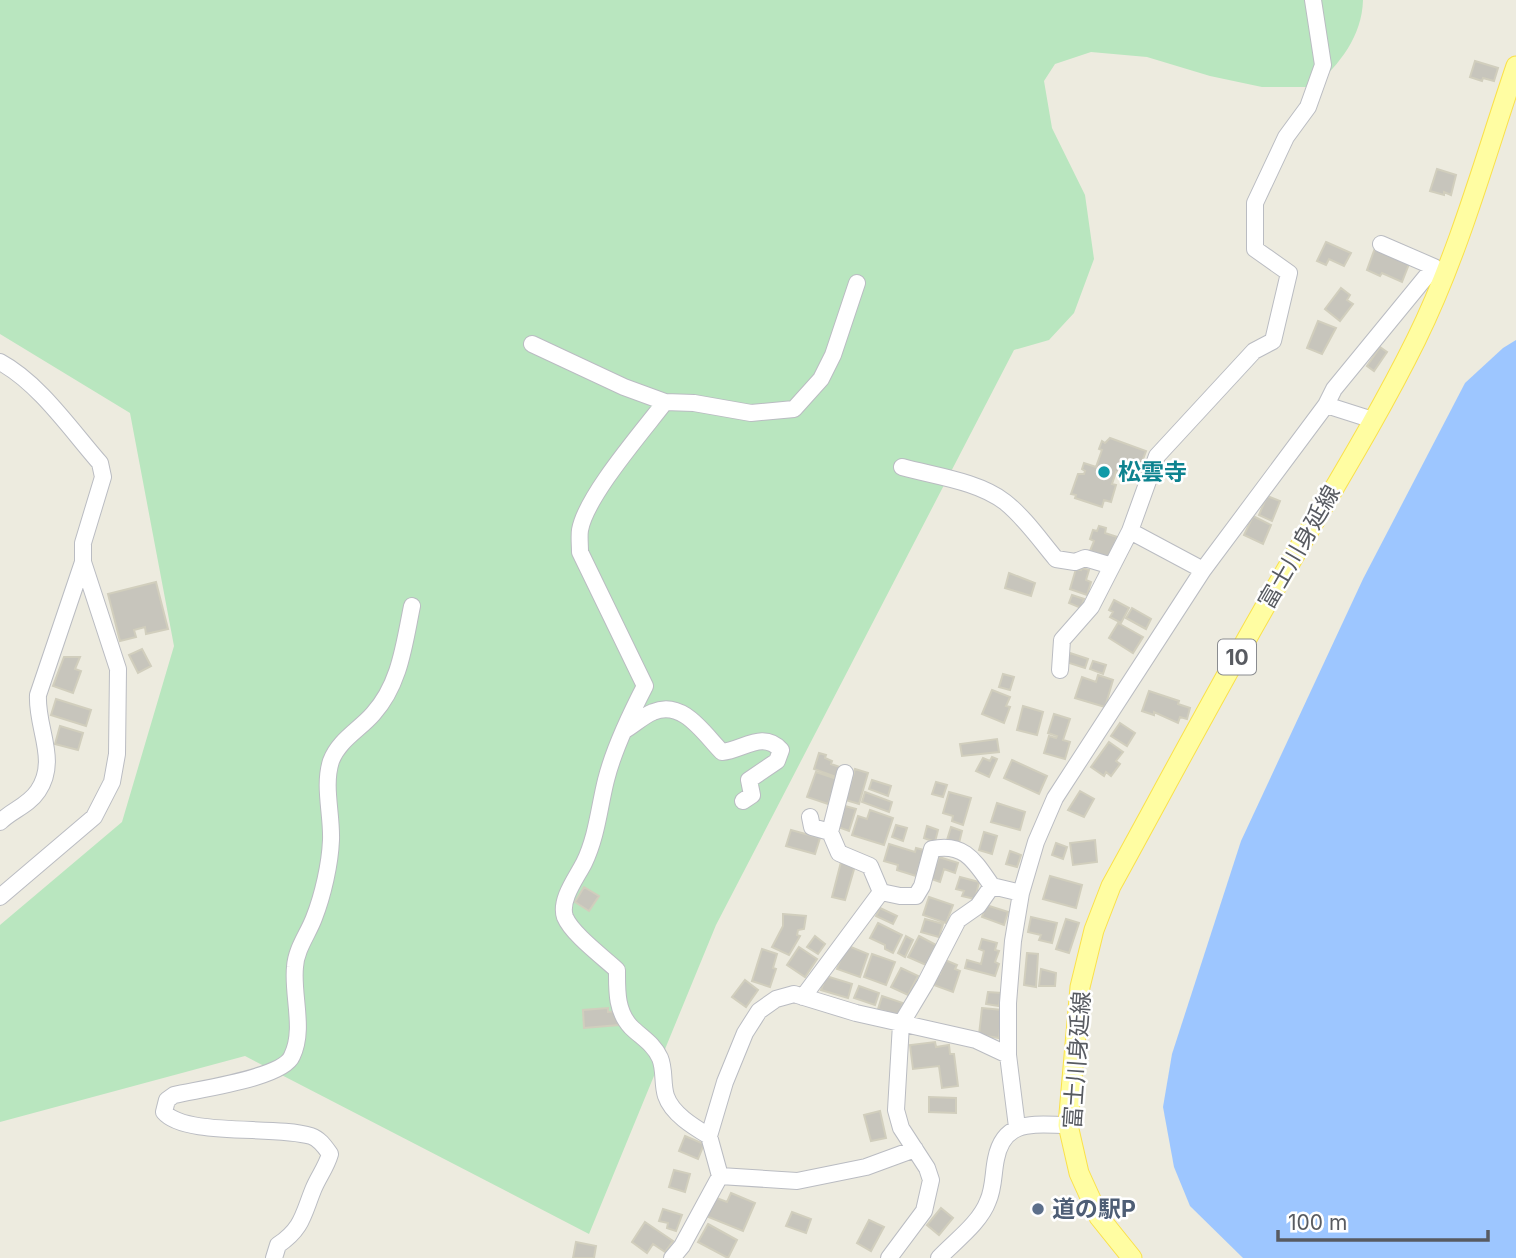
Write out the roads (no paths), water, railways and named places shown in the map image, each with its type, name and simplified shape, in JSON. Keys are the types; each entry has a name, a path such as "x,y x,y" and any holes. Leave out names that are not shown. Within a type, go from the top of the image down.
{"main road":[{"name":"富士川身延線","path":"1132,1258 1099,1217 1079,1172 1068,1125 1080,987 1094,930 1111,886 1261,613 1417,339 1465,216 1516,66"}],"street":[{"path":"1060,670 1062,640 1091,607 1130,531 1157,456 1254,351 1273,341 1289,273 1255,249 1255,203 1286,137 1308,107 1323,65 1313,0"},
{"path":"1017,1127 1008,1055 1008,1003 1021,893 1036,842 1055,798 1203,570 1334,389 1434,267 1381,244"},
{"path":"532,344 624,387 665,402 694,403 751,412 794,409 821,379 834,355 857,283"},
{"path":"0,362 18,372 34,388 100,463 103,477 83,543 83,562 118,669 117,754 112,782 94,817 0,897"},
{"path":"665,402 611,474 587,511 580,530 580,552 645,686 607,778 597,829 585,861 567,896 564,914 571,927 617,970 620,1011 630,1026 652,1044 660,1059 666,1098 687,1122 709,1136"},
{"path":"1325,405 1373,420"},
{"path":"902,467 975,487 1002,500 1017,513 1056,559 1074,562 1085,558 1112,566"},
{"path":"1130,531 1203,570"},
{"path":"0,822 22,808 39,791 46,771 46,741 37,710 38,695 83,562"},
{"path":"274,1258 278,1245 293,1235 304,1216 314,1188 326,1169 330,1154 323,1144 312,1136 257,1129 188,1125 170,1118 164,1112 167,1100 174,1095 265,1075 283,1068 292,1057 298,1025 295,967 298,951 315,917 331,842 327,779 332,759 343,741 373,715 389,693 400,666 412,606"},
{"path":"625,730 654,711 670,709 685,714 722,752 732,751 757,740 776,744 781,750 777,761 749,780 752,795 743,802"},
{"path":"845,773 830,832 839,853 870,866 881,892"},
{"path":"810,817 812,827 830,832"},
{"path":"881,892 916,896 922,886 932,849 944,847 971,856 992,886 1021,893"},
{"path":"889,1258 924,1212 932,1180 901,1128 896,1110 901,1024 958,920 978,906 992,886"},
{"path":"803,997 881,892"},
{"path":"673,1258 720,1176 709,1136 725,1082 745,1033 759,1011 776,999 794,994 901,1024 976,1040 1008,1055"},
{"path":"939,1258 981,1214 988,1202 999,1145 1007,1135 1017,1127 1068,1125"},
{"path":"720,1176 797,1181 866,1167 915,1149"}],"water":[{"path":"1516,340 1516,1258 1243,1258 1190,1206 1174,1167 1163,1107 1172,1054 1241,841 1363,579 1465,383 1503,348"}],"place":[{"name":"松雲寺","path":"1104,472"},
{"name":"道の駅P","path":"1038,1209"}]}
